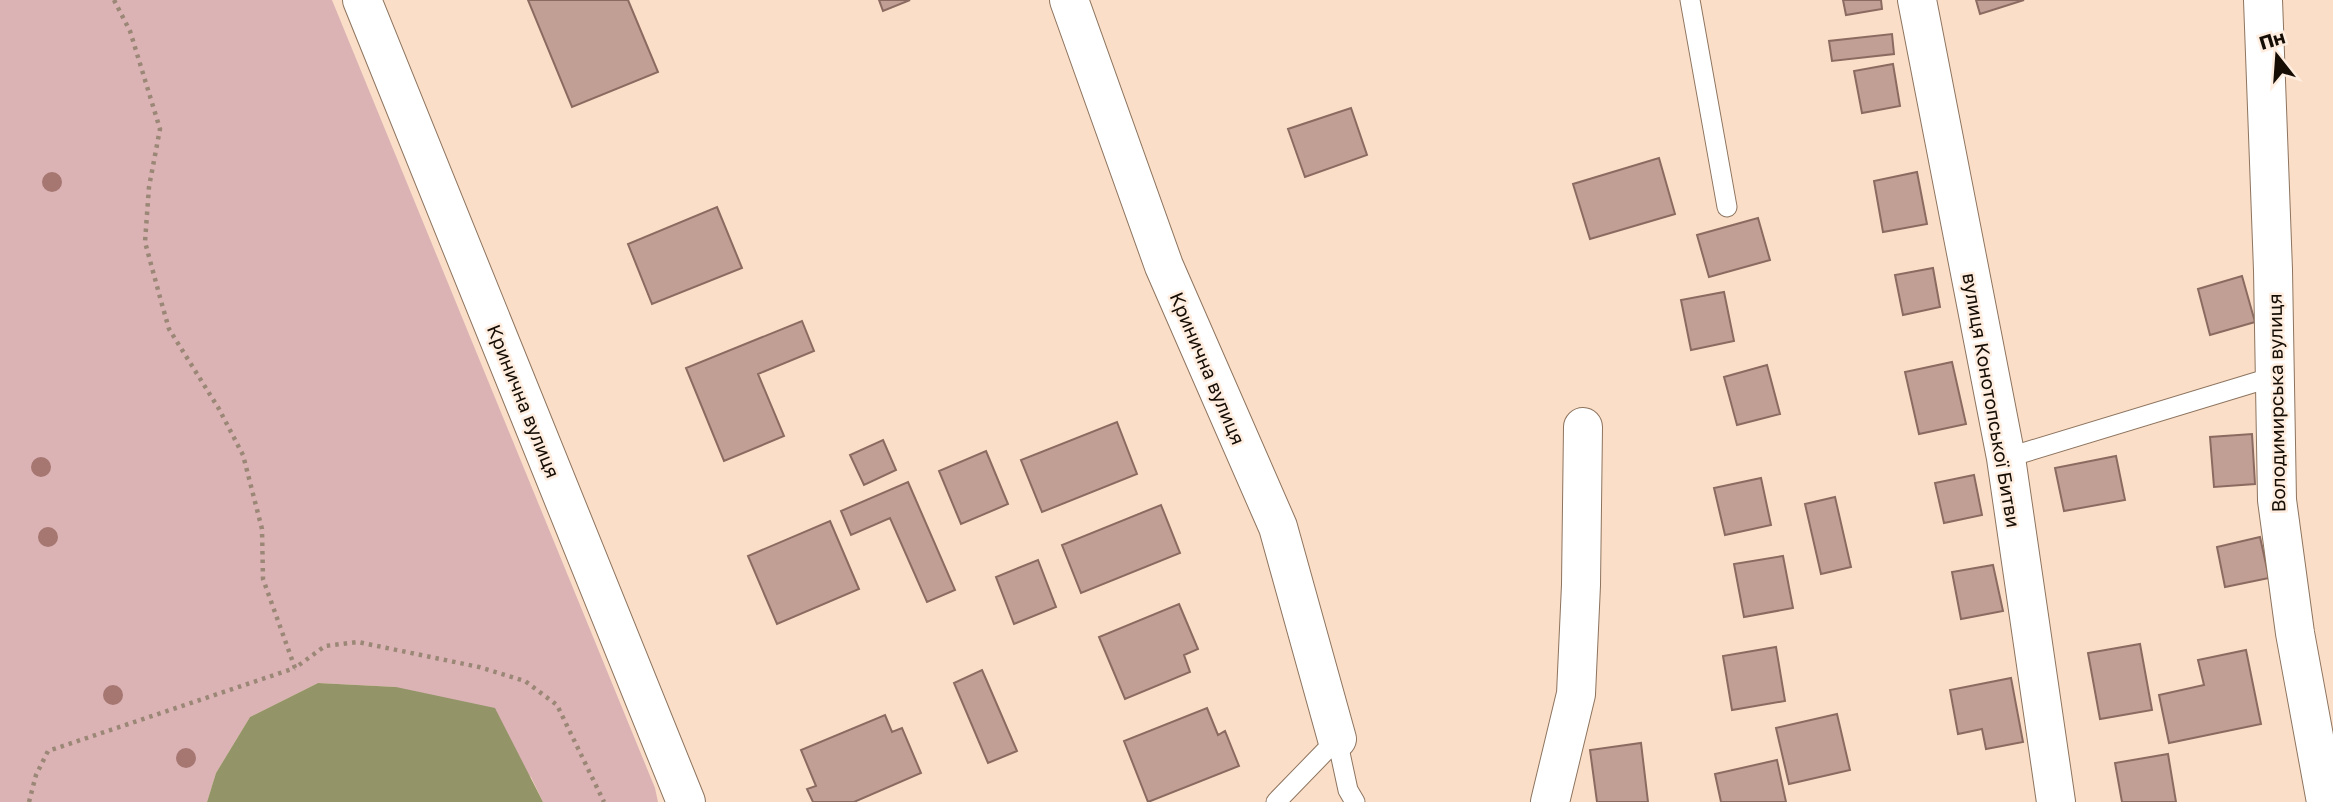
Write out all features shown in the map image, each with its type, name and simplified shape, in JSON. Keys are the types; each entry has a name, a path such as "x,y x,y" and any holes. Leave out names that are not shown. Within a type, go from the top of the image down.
{"street":[{"name":"Кринична вулиця","path":"362,0 686,802"},
{"name":"Кринична вулиця","path":"1069,0 1164,266 1278,527 1337,739"},
{"name":"вулиця Конотопської Битви","path":"1916,0 2006,458 2056,802"},
{"name":"Володимирська вулиця","path":"2263,0 2276,376 2277,500 2283,556 2326,802"},
{"path":"1550,802 1576,695 1581,585 1583,427"}],"lane":[{"path":"1690,0 1727,207"},
{"path":"2006,458 2276,376"},
{"path":"1276,802 1337,739"},
{"path":"1337,739 1348,790 1355,802"}],"path":[{"path":"114,0 130,31 160,130 149,187 145,242 169,329 219,409 243,455 262,529 263,579 295,668"},
{"path":"29,802 36,775 47,751 295,668 324,646 358,642 456,662 525,681 557,705 604,802"}],"shaded area":[{"path":"0,0 332,0 655,788 658,802 543,802 531,777 396,687 318,683 250,717 216,773 207,802 0,802"},
{"path":"318,683 396,687 495,708 543,802 207,802 216,773 250,717"}],"building":[{"path":"528,0 628,0 658,72 572,107"},
{"path":"879,0 910,0 883,11"},
{"path":"1843,0 1881,0 1882,9 1846,15"},
{"path":"1976,0 2024,0 1980,14"},
{"path":"1892,34 1894,54 1832,61 1829,41"},
{"path":"1893,64 1900,106 1862,113 1854,71"},
{"path":"1351,108 1367,155 1305,177 1288,129"},
{"path":"1659,158 1675,214 1590,239 1573,184"},
{"path":"1917,172 1927,224 1883,232 1874,181"},
{"path":"717,207 742,268 652,304 628,244"},
{"path":"1758,218 1770,260 1709,277 1697,235"},
{"path":"1933,268 1940,307 1903,315 1895,275"},
{"path":"2242,276 2255,322 2210,335 2198,289"},
{"path":"1724,292 1734,341 1691,350 1681,300"},
{"path":"802,321 814,351 758,374 784,436 724,461 686,368"},
{"path":"1952,362 1966,424 1919,434 1905,372"},
{"path":"1767,365 1780,414 1737,425 1724,377"},
{"path":"1117,422 1137,474 1042,512 1021,460"},
{"path":"2252,434 2255,484 2214,487 2210,437"},
{"path":"883,440 896,470 864,485 850,455"},
{"path":"986,451 1008,504 961,524 939,471"},
{"path":"2116,456 2125,500 2064,511 2055,468"},
{"path":"1974,475 1982,515 1944,523 1935,483"},
{"path":"1761,478 1771,525 1725,535 1714,488"},
{"path":"908,482 955,590 927,602 890,518 851,535 841,511"},
{"path":"1835,497 1851,567 1821,574 1805,504"},
{"path":"1161,505 1180,553 1081,593 1062,545"},
{"path":"830,521 859,589 777,624 748,556"},
{"path":"2260,537 2269,578 2225,587 2217,547"},
{"path":"1783,556 1793,608 1744,617 1734,564"},
{"path":"1038,560 1056,607 1014,624 996,577"},
{"path":"1993,565 2003,611 1961,619 1952,572"},
{"path":"1179,604 1198,649 1184,655 1190,672 1125,699 1099,637"},
{"path":"2140,644 2152,710 2100,719 2088,653"},
{"path":"1776,647 1785,701 1732,710 1723,656"},
{"path":"2246,650 2261,724 2169,743 2159,695 2204,685 2198,660"},
{"path":"982,670 1017,751 988,763 954,683"},
{"path":"2011,678 2023,742 1986,749 1982,729 1958,734 1950,690"},
{"path":"1207,708 1218,735 1225,731 1239,766 1148,802 1124,741"},
{"path":"1837,714 1850,770 1789,784 1776,728"},
{"path":"885,715 892,732 902,728 921,773 854,802 813,802 807,789 816,786 801,750"},
{"path":"1641,743 1648,802 1597,802 1590,750"},
{"path":"2168,754 2176,802 2122,802 2115,763"},
{"path":"1777,760 1786,802 1721,802 1715,774"}]}
